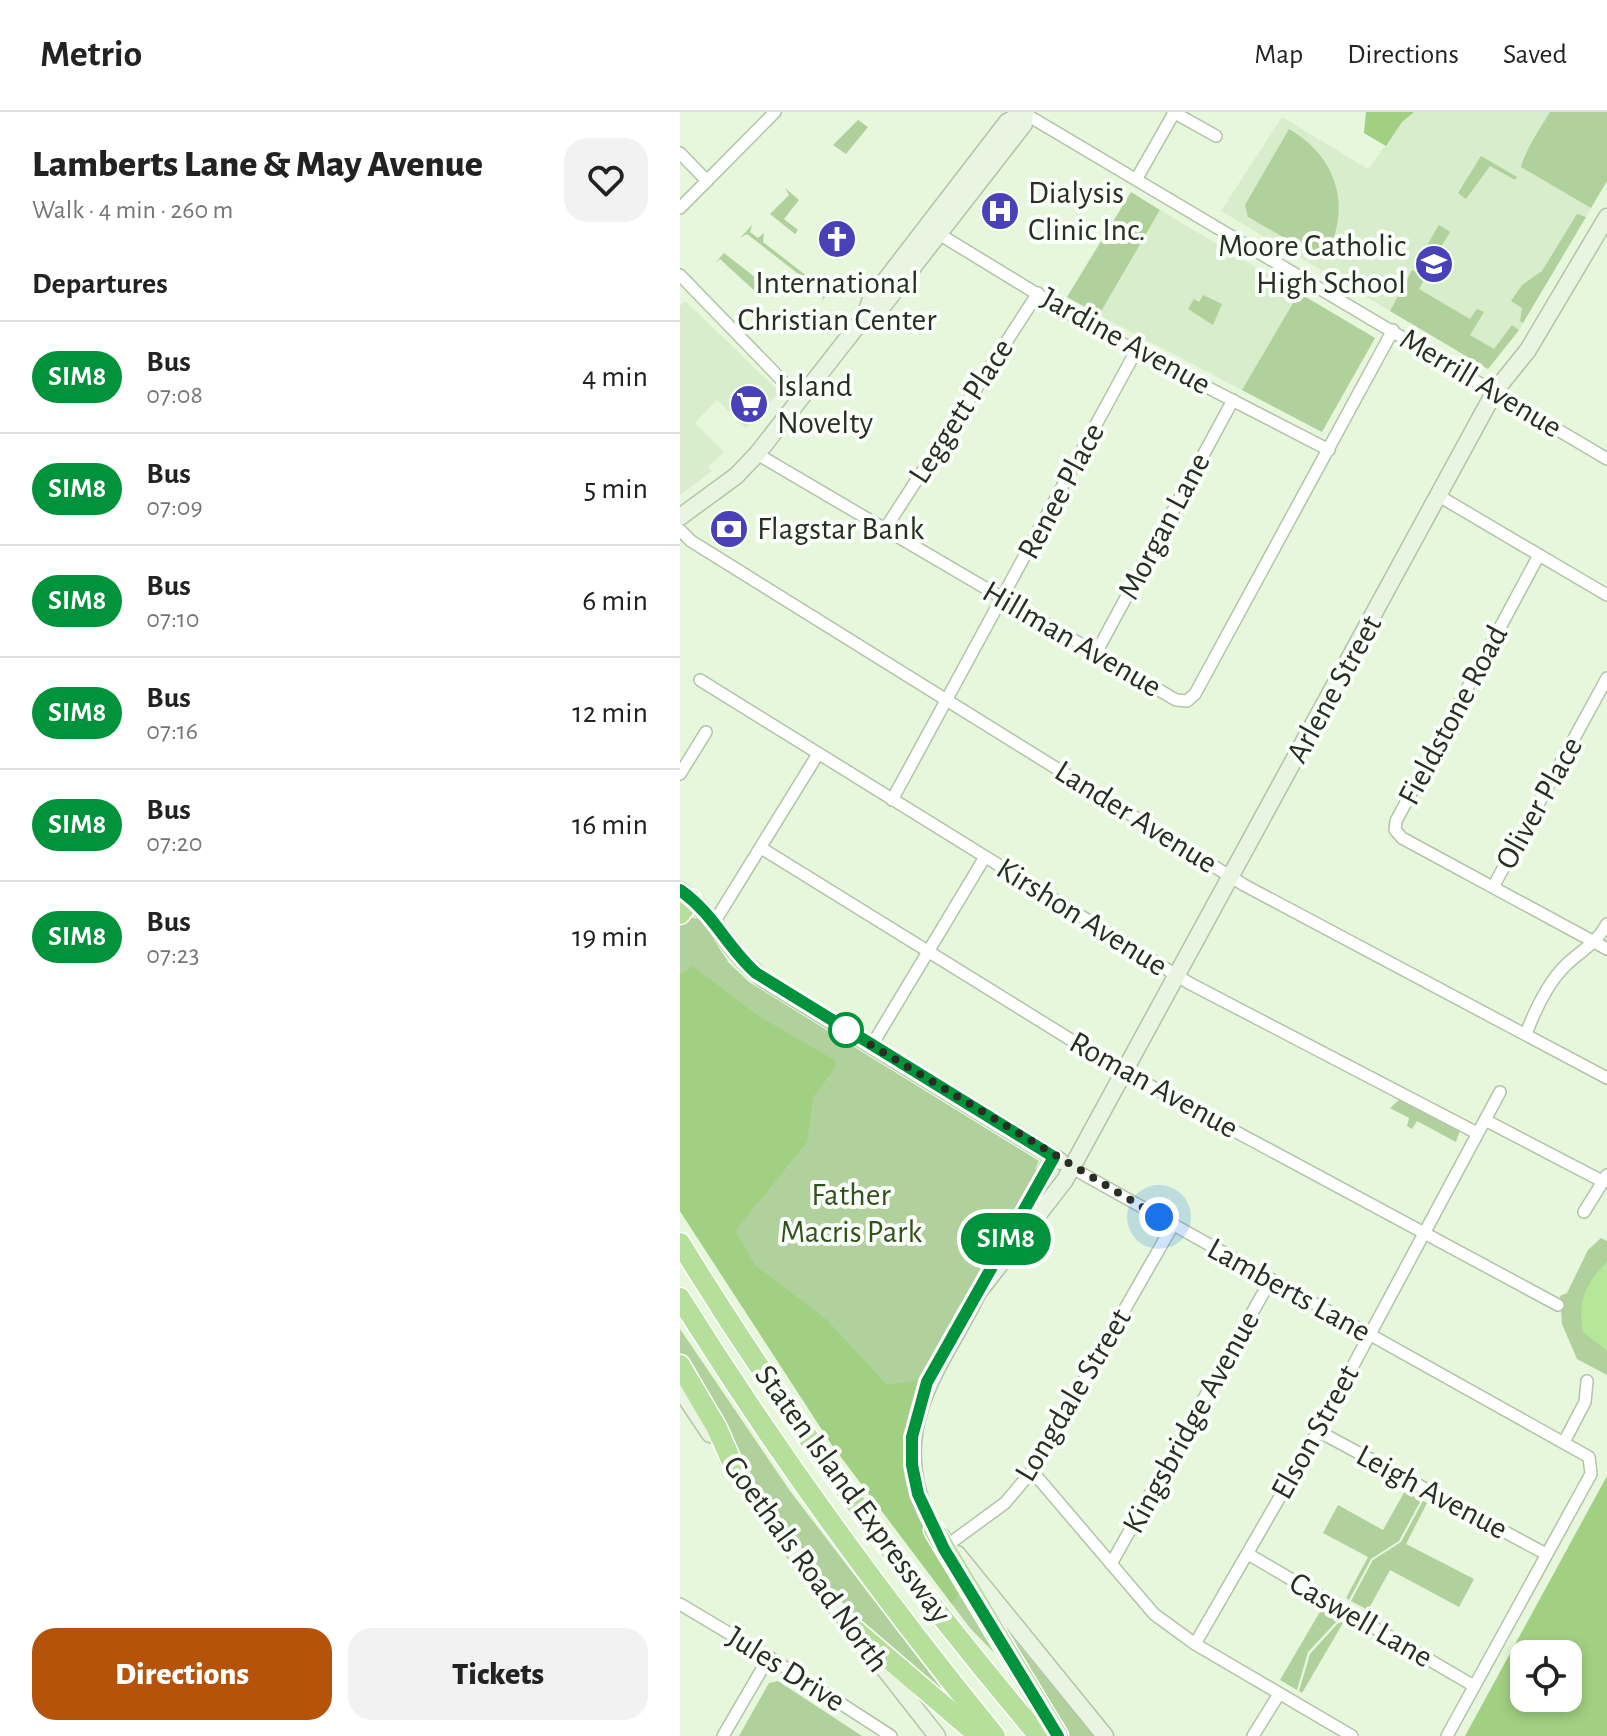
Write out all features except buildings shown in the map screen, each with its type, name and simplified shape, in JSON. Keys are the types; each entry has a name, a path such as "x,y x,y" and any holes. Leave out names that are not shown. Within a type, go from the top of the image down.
{"highway":[{"name":"Staten Island Expressway","path":"680,1243 763,1371 862,1511 1039,1736"},
{"name":"Staten Island Expressway","path":"680,1298 755,1419 808,1494 897,1615 995,1736"},
{"path":"680,1365 717,1428 734,1467"},
{"path":"942,1537 968,1592 1058,1736"},
{"path":"846,1622 979,1736"}],"main road":[{"path":"680,517 736,476 757,454 865,316 882,307 933,230 1024,124 1024,112"},
{"name":"Arlene Street","path":"977,1294 1072,1168 1495,391 1528,350 1607,217"},
{"name":"Lamberts Lane","path":"684,901 715,921 756,973 1072,1168"},
{"path":"1054,1157 927,1382 914,1426 914,1475 942,1537 1105,1736"},
{"name":"Goethals Road North","path":"680,1389 846,1622 937,1736"}],"street":[{"path":"680,208 775,112"},
{"name":"Merrill Avenue","path":"1024,112 1605,453"},
{"path":"1137,178 1174,112 1216,136"},
{"path":"680,153 707,181"},
{"name":"Jardine Avenue","path":"933,230 1136,351 1329,450"},
{"path":"680,275 800,399"},
{"name":"Leggett Place","path":"885,529 1038,293"},
{"name":"Hillman Avenue","path":"757,454 1176,700 1191,698 1393,330"},
{"name":"Renee Place","path":"892,800 1136,351"},
{"name":"Morgan Lane","path":"1096,653 1233,400"},
{"path":"1439,496 1607,595"},
{"name":"Lander Avenue","path":"680,530 691,541 1232,877 1607,1078"},
{"name":"Fieldstone Road","path":"1539,555 1395,826 1402,838 1602,946"},
{"name":"Oliver Place","path":"1493,887 1607,678"},
{"name":"Kirshon Avenue","path":"700,680 1177,976 1477,1133"},
{"path":"680,774 706,732"},
{"path":"715,921 818,754"},
{"name":"Roman Avenue","path":"761,848 1124,1072 1558,1305"},
{"path":"872,1045 985,857"},
{"path":"1526,1034 1552,982 1564,967 1602,946 1607,924"},
{"name":"Elson Street","path":"1195,1644 1318,1431 1500,1092"},
{"path":"1485,1120 1604,1178 1584,1212"},
{"name":"Lamberts Lane","path":"1072,1168 1270,1281 1585,1453 1591,1462 1591,1474 1546,1554"},
{"name":"Longdale Street","path":"942,1537 1005,1503 1032,1471 1173,1225"},
{"name":"Kingsbridge Avenue","path":"1111,1564 1270,1281"},
{"path":"1564,1442 1585,1402 1587,1381"},
{"name":"Leigh Avenue","path":"1318,1431 1546,1554"},
{"path":"1032,1471 1154,1614 1195,1644 1352,1736"},
{"name":"Caswell Lane","path":"1248,1554 1474,1686"},
{"path":"1447,1736 1546,1554"},
{"name":"Jules Drive","path":"680,1604 891,1736"},
{"path":"723,1736 769,1657"},
{"path":"1253,1736 1279,1694"}],"shaded area":[{"path":"1366,112 1414,112 1402,122 1386,146 1364,133"},
{"name":"Moore Catholic High School","path":"1414,112 1607,112 1607,181 1519,330 1488,369 1221,211 1282,117 1368,169 1402,122"},
{"path":"1160,210 1375,338 1322,432 1099,315"},
{"path":"685,301 780,392 746,428 717,400 695,423 724,452 708,467 712,471 680,495 680,306"},
{"path":"693,966 757,1015 836,1061 833,1071 813,1097 807,1142 735,1231 755,1265 827,1320 887,1385 921,1380 904,1443 904,1468 916,1513 961,1590 952,1604 832,1445 680,1211 680,975"},
{"path":"1607,1262 1607,1351 1583,1332 1581,1311 1589,1285"},
{"path":"1607,1476 1607,1736 1465,1736 1510,1654 1510,1712 1582,1712 1582,1640 1517,1640"}],"green space":[{"path":"1550,112 1607,112 1607,181 1591,208 1521,167 1529,146"},
{"path":"858,120 868,127 846,154 833,145"},
{"path":"1289,129 1320,155 1336,187 1339,205 1337,223 1323,260 1248,217 1245,205"},
{"path":"1481,156 1517,177 1515,180 1490,166 1466,199 1458,193"},
{"path":"785,188 799,200 784,219 798,230 795,234 770,214 789,195"},
{"path":"1131,192 1160,210 1099,315 1067,297"},
{"path":"1577,214 1586,217 1523,323 1520,321 1522,308 1511,301 1522,285 1542,271"},
{"path":"752,225 750,232 758,238 764,233 763,242 826,291 833,286 822,301 824,294 747,234 740,238"},
{"path":"1439,225 1450,232 1424,275 1414,268"},
{"path":"724,253 765,285 758,294 720,259 715,263"},
{"path":"1412,270 1425,278 1419,289 1470,319 1477,309 1484,312 1470,335 1494,349 1512,325 1519,330 1488,369 1390,311"},
{"path":"1299,293 1375,338 1322,432 1242,390"},
{"path":"1203,295 1222,304 1213,325 1188,309 1194,299 1199,302"},
{"name":"Father Macris Park","path":"687,916 701,920 729,963 749,982 1039,1161 1035,1169 1042,1170 923,1374 905,1421 901,1449 903,1476 915,1513 1003,1662 970,1628 832,1445 680,1211 680,922"},
{"path":"1400,1099 1460,1130 1456,1142 1417,1121 1412,1129 1407,1126 1409,1118 1390,1108"},
{"path":"1601,1238 1607,1241 1607,1375 1577,1359 1562,1324 1560,1296 1567,1293 1588,1250"},
{"path":"680,1329 790,1491 952,1702 877,1644 839,1600 739,1459 680,1353"},
{"path":"1405,1491 1421,1500 1399,1541 1371,1559 1349,1600 1346,1598 1368,1557 1323,1533 1338,1505 1383,1530"},
{"path":"1423,1501 1427,1503 1406,1544 1474,1579 1459,1607 1390,1570 1368,1610 1351,1601 1373,1560 1401,1542"},
{"path":"977,1595 1094,1736 1068,1736"},
{"path":"1321,1610 1338,1620 1308,1652 1297,1690 1280,1680"},
{"path":"1340,1621 1343,1623 1302,1693 1299,1691 1310,1654"},
{"path":"778,1681 862,1736 739,1736 769,1683"}],"bus line":[{"name":"SIM8","path":"680,890 711,916 737,954 756,973 1054,1157 927,1382 916,1415 911,1447 918,1494 944,1549 1058,1736"}],"place":[{"name":"Dialysis Clinic Inc.","path":"1000,211"},
{"name":"International Christian Center","path":"837,239"},
{"name":"Moore Catholic High School","path":"1434,264"},
{"name":"Island Novelty","path":"749,404"},
{"name":"Flagstar Bank","path":"729,529"}],"route":[{"path":"846,1030 1072,1168 1159,1217"}]}
